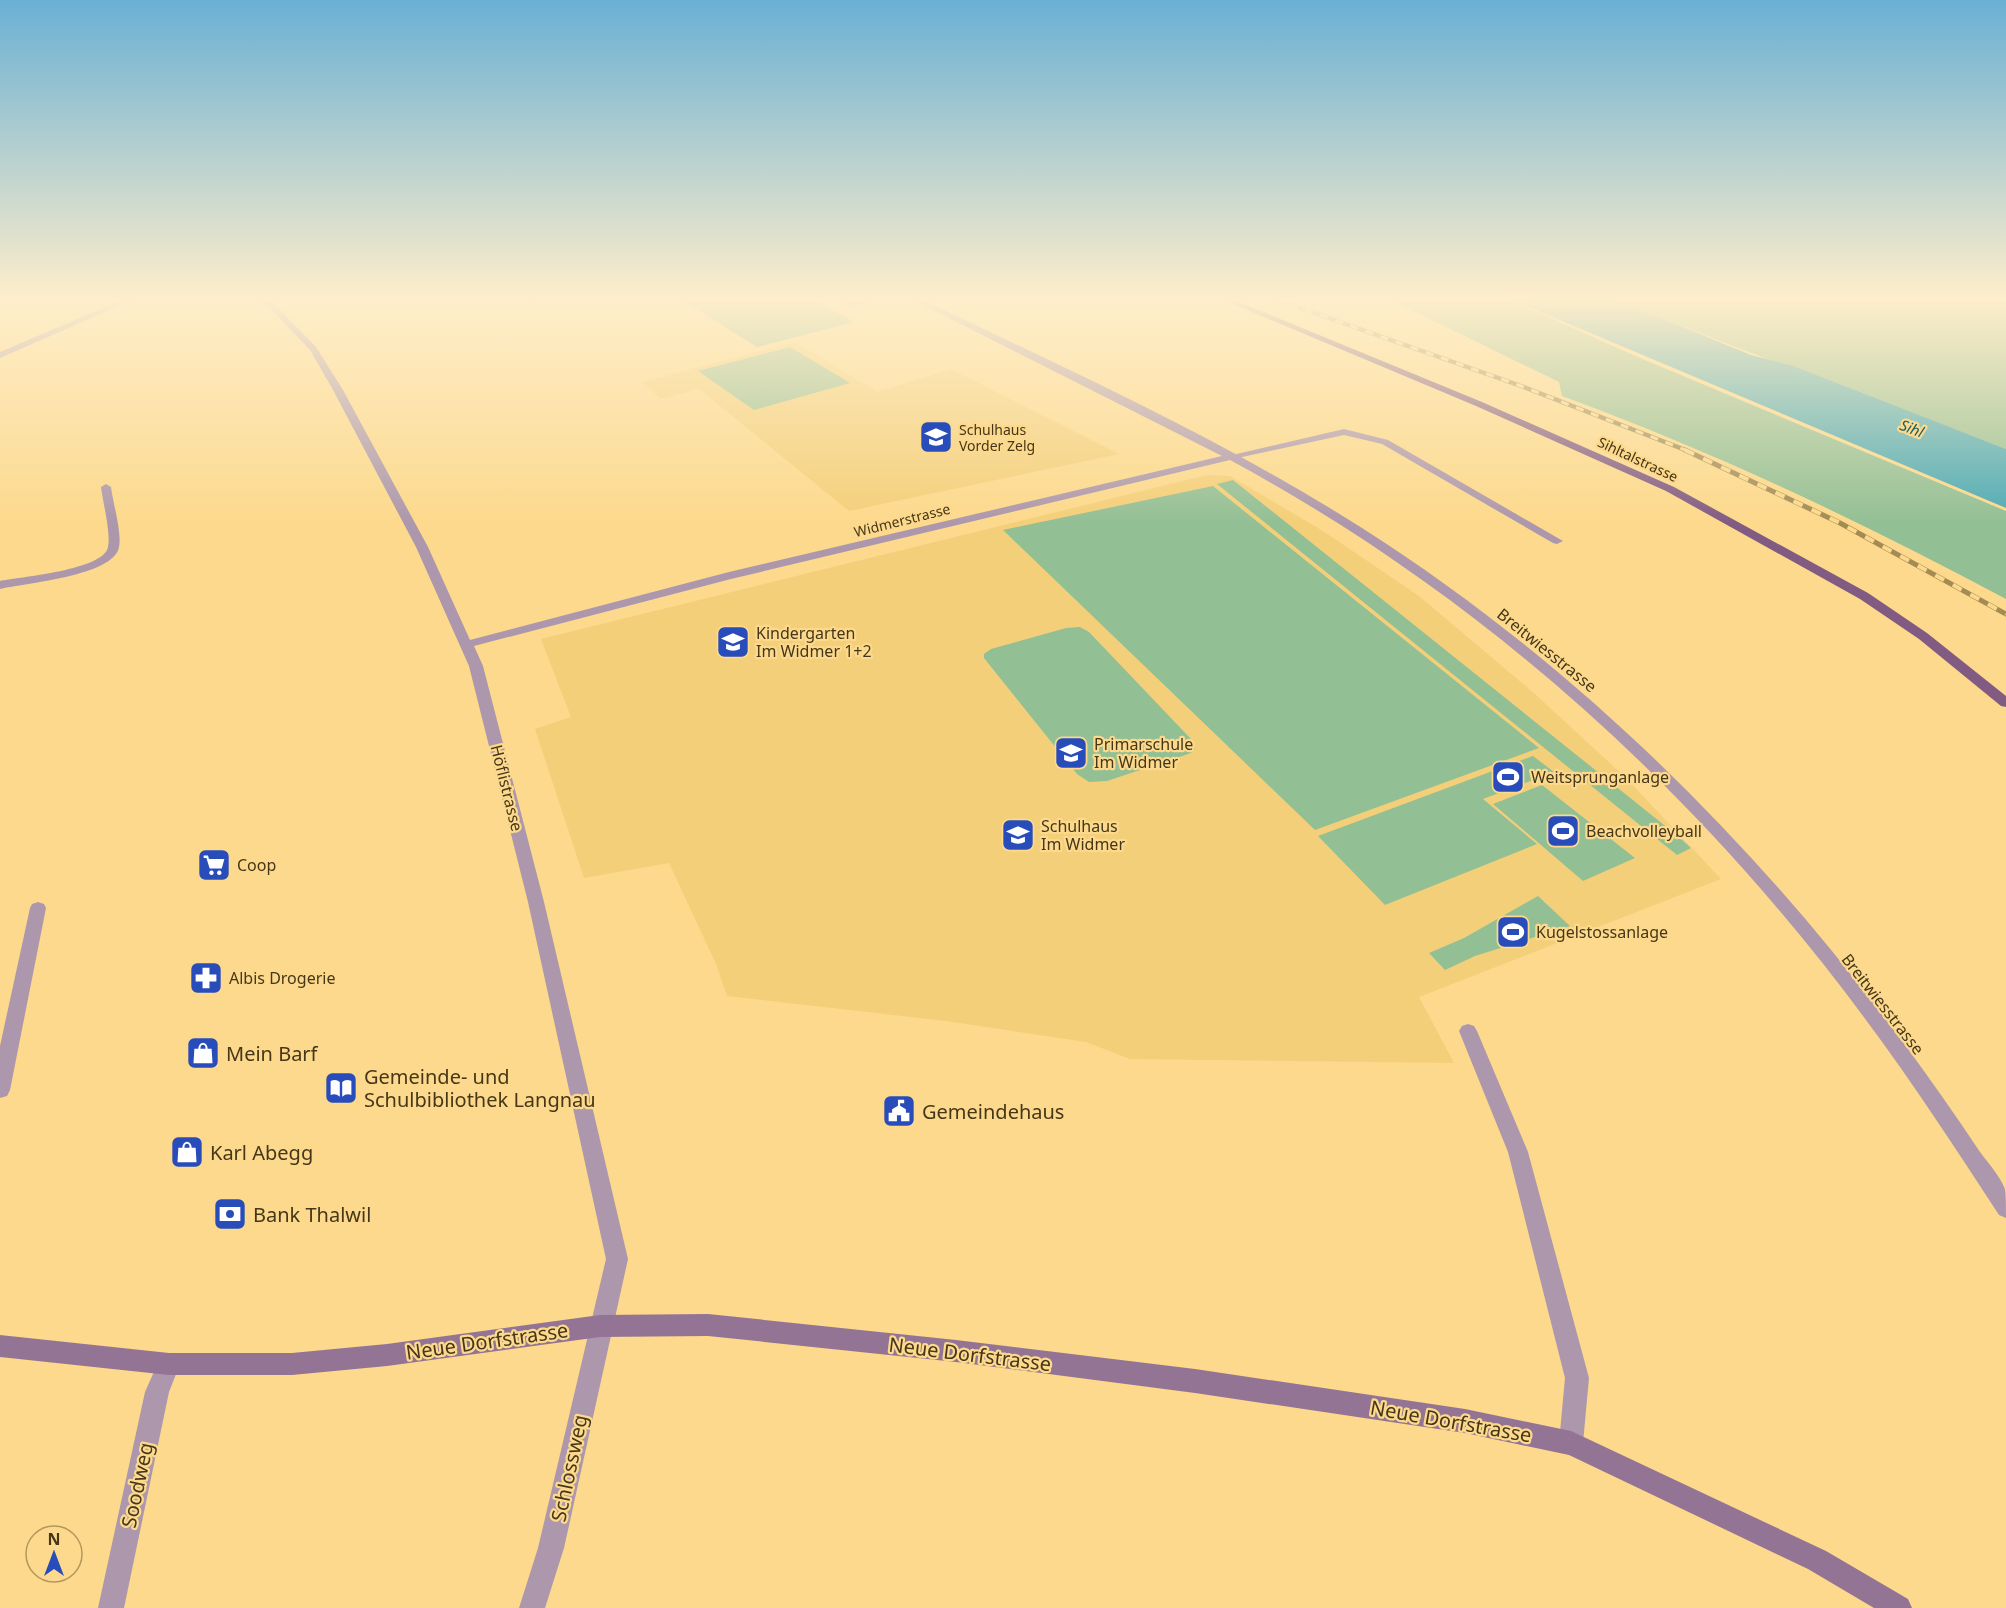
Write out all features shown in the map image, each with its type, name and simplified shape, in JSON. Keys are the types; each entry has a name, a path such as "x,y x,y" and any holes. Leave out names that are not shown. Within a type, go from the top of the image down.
{"main road":[{"name":"Sihltalstrasse","path":"1407,374 1670,489 1864,596 1923,636 2006,703"},
{"name":"Neue Dorfstrasse","path":"0,1346 169,1364 292,1364 387,1355 600,1326 708,1325 956,1351 1195,1381 1454,1419 1571,1443 1817,1560 1899,1608"}],"street":[{"name":"Höflistrasse","path":"329,374 422,547 468,644 476,666 536,902 617,1259 600,1326"},
{"name":"Breitwiesstrasse","path":"1067,374 1233,456 1360,532 1430,579 1534,659 1638,748 1749,864 1880,1024 1969,1149 2006,1208"},
{"name":"Widmerstrasse","path":"468,644 729,576 1233,456 1344,432 1384,442 1557,541"},
{"path":"0,585 103,561 111,554 114,546 106,487"},
{"path":"0,1090 38,908"},
{"path":"1468,1030 1518,1152 1577,1378 1571,1443"},
{"name":"Schlossweg","path":"532,1608 551,1548 600,1326"},
{"name":"Soodweg","path":"111,1608 157,1392 169,1364"}],"shaded area":[{"path":"672,374 848,374 877,392 935,374 961,374 1119,454 849,511 699,389 661,399 642,382"},
{"name":"Primarschule Im Widmer","path":"1207,475 1230,476 1323,531 1419,596 1535,694 1625,777 1721,879 1419,997 1454,1063 1130,1059 1086,1042 946,1021 727,996 716,964 669,863 584,878 535,729 571,717 541,639"}],"green space":[{"path":"702,374 835,374 850,383 754,410"},
{"path":"1543,374 1679,374 2006,511 2006,599 1787,490 1676,441 1562,396 1559,382"},
{"path":"1806,374 2006,374 2006,449"},
{"path":"1233,480 1691,848 1677,855 1217,484"},
{"path":"1213,486 1539,748 1315,830 1003,530"},
{"path":"1080,627 1089,632 1191,739 1195,749 1191,753 1107,781 1089,782 1077,774 984,658 984,654 991,649 1066,628"},
{"path":"1533,756 1554,772 1483,799 1537,844 1385,905 1318,836"},
{"name":"Beachvolleyball","path":"1542,785 1635,858 1583,881 1493,804"},
{"name":"Kugelstossanlage","path":"1538,896 1570,926 1475,956 1445,970 1429,953 1464,938"}],"water":[{"name":"Sihl","path":"1688,374 1814,374 2006,449 2006,508"}],"railway":[{"path":"1487,374 1688,451"},
{"path":"1685,450 1840,523 2006,614"}],"place":[{"name":"Schulhaus Vorder Zelg","path":"936,437"},
{"name":"Kindergarten Im Widmer 1+2","path":"733,642"},
{"name":"Primarschule Im Widmer","path":"1071,753"},
{"name":"Weitsprunganlage","path":"1508,777"},
{"name":"Beachvolleyball","path":"1563,831"},
{"name":"Schulhaus Im Widmer","path":"1018,835"},
{"name":"Coop","path":"214,865"},
{"name":"Kugelstossanlage","path":"1513,932"},
{"name":"Albis Drogerie","path":"206,978"},
{"name":"Mein Barf","path":"203,1053"},
{"name":"Gemeinde- und Schulbibliothek Langnau","path":"341,1088"},
{"name":"Gemeindehaus","path":"899,1111"},
{"name":"Karl Abegg","path":"187,1152"},
{"name":"Bank Thalwil","path":"230,1214"}]}
